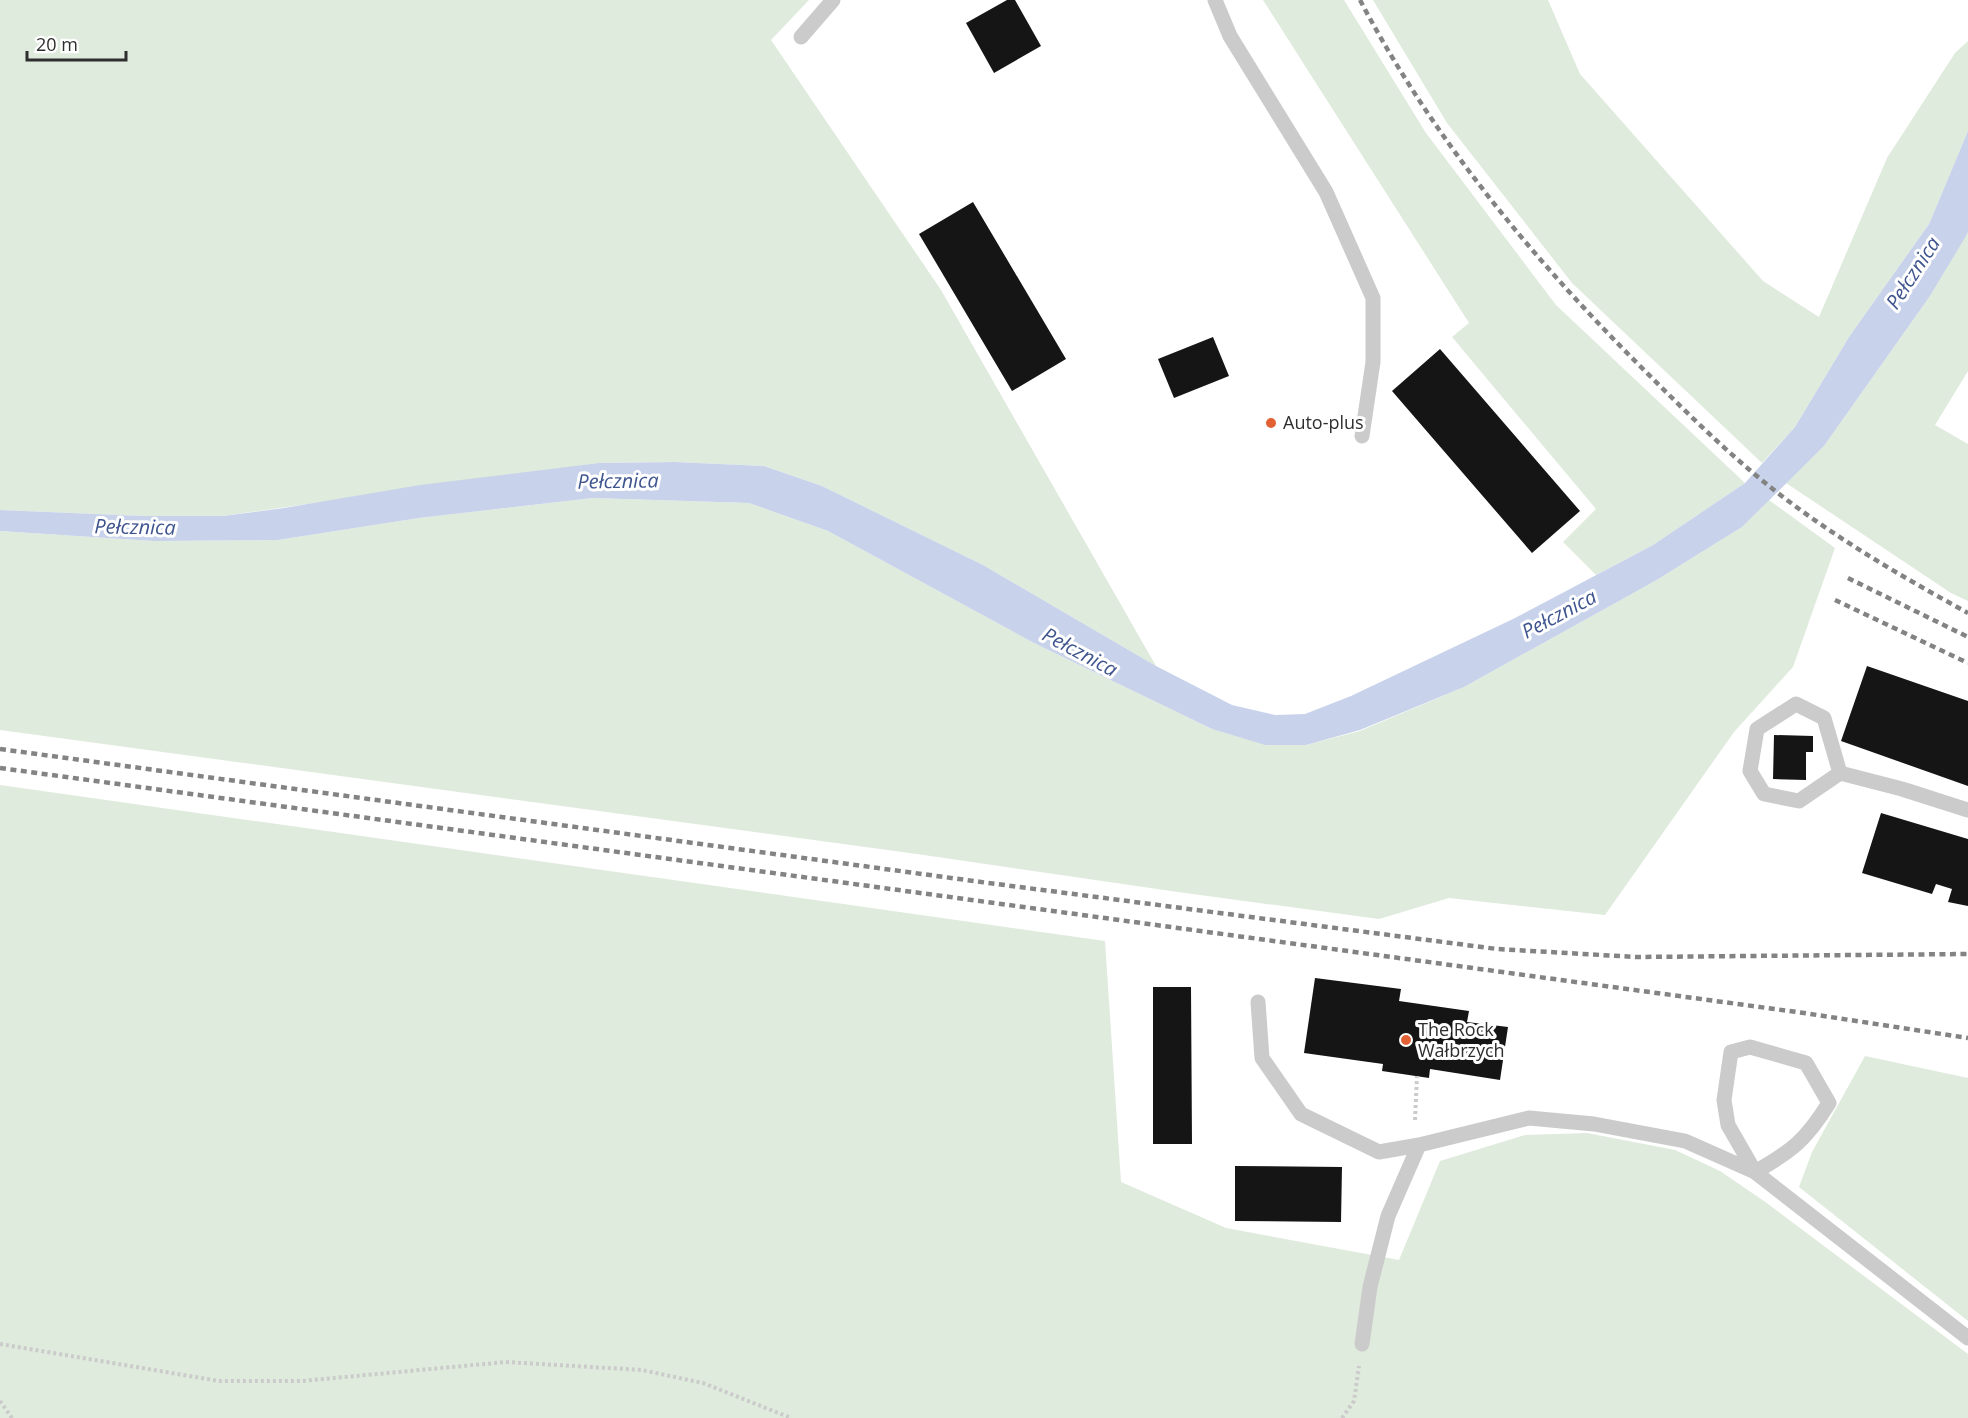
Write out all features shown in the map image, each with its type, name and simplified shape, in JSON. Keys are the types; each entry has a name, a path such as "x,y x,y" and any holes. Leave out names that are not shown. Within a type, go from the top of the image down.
{"lane":[{"path":"801,37 834,0"},
{"path":"1215,0 1230,36 1326,192 1373,298 1373,362 1362,436"},
{"path":"1840,773 1824,718 1796,704 1757,729 1750,771 1764,794 1799,801 1840,773 1902,789 1968,810"},
{"path":"1258,1002 1262,1058 1301,1114 1379,1152 1529,1119 1594,1124 1684,1141 1755,1172 1968,1338"},
{"path":"1750,1047 1806,1063 1829,1103 1812,1129 1787,1154 1755,1172 1728,1125 1724,1100 1731,1052 1750,1047"},
{"path":"1362,1344 1370,1287 1388,1216 1419,1145"}],"path":[{"path":"1414,1126 1418,1076"},
{"path":"0,1344 219,1380 302,1380 506,1362 642,1370 703,1383 791,1418"},
{"path":"1342,1418 1354,1401 1362,1344"},
{"path":"0,1401 12,1418"}],"green space":[{"path":"0,0 809,0 771,40 941,290 1156,666 983,565 822,486 764,466 675,462 599,463 223,516 144,516 0,510"},
{"path":"1263,0 1344,0 1426,133 1556,305 1745,483 1653,545 1596,575 1563,542 1596,509 1452,337 1469,323"},
{"path":"1373,0 1548,0 1580,74 1763,281 1819,317 1887,158 1955,53 1968,41 1968,131 1929,224 1849,337 1795,427 1762,463 1572,283 1447,123"},
{"path":"1968,232 1968,371 1935,425 1968,444 1968,601 1951,593 1786,483 1824,446 1930,296"},
{"path":"593,498 749,503 828,531 1034,643 1212,729 1266,745 1306,745 1360,731 1464,687 1655,581 1742,527 1769,500 1835,548 1793,667 1734,732 1605,915 1449,898 1379,919 0,730 0,531 153,541 278,540 419,518"},
{"path":"0,785 1105,941 1121,1182 1226,1228 1399,1260 1440,1161 1525,1135 1587,1133 1675,1150 1720,1171 1764,1201 1968,1354 1968,1418 0,1418"},
{"path":"1865,1056 1968,1078 1968,1321 1799,1187 1812,1152"}],"water":[{"name":"Pełcznica","path":"1968,131 1968,232 1966,236 1930,296 1824,446 1742,527 1655,581 1464,687 1360,730 1306,745 1265,745 1212,729 1034,643 828,531 749,503 593,498 419,518 278,540 153,541 0,531 0,510 144,516 223,516 420,485 599,463 675,462 764,466 822,486 983,565 1156,666 1232,705 1275,715 1305,714 1351,696 1513,619 1653,545 1745,483 1795,427 1849,337 1929,224"}],"building":[{"path":"1007,0 1015,0 1041,46 994,73 966,23"},
{"path":"973,202 1066,359 1012,391 919,234"},
{"path":"1213,337 1229,376 1174,398 1158,359"},
{"path":"1440,349 1580,511 1532,553 1392,391"},
{"path":"1867,666 1968,701 1968,786 1841,741"},
{"path":"1774,735 1813,736 1813,752 1806,752 1806,780 1773,779"},
{"path":"1881,813 1968,839 1968,906 1948,902 1952,889 1936,884 1932,894 1862,873"},
{"name":"The Rock Wałbrzych","path":"1315,978 1401,989 1399,1001 1469,1011 1467,1022 1508,1027 1500,1080 1430,1069 1429,1078 1382,1071 1383,1064 1304,1053"},
{"path":"1153,987 1191,987 1192,1144 1153,1144"},
{"path":"1235,1166 1342,1167 1341,1222 1235,1221"}],"railway":[{"path":"1360,0 1388,51 1419,100 1486,194 1560,282 1640,366 1693,419 1767,485 1876,560 1968,613"},
{"path":"1848,578 1968,637"},
{"path":"1835,600 1968,663"},
{"path":"0,749 981,882 1497,949 1636,957 1968,954"},
{"path":"0,768 1804,1013 1968,1038"}],"place":[{"name":"Auto-plus","path":"1271,423"},
{"name":"The Rock Wałbrzych","path":"1406,1040"}]}
